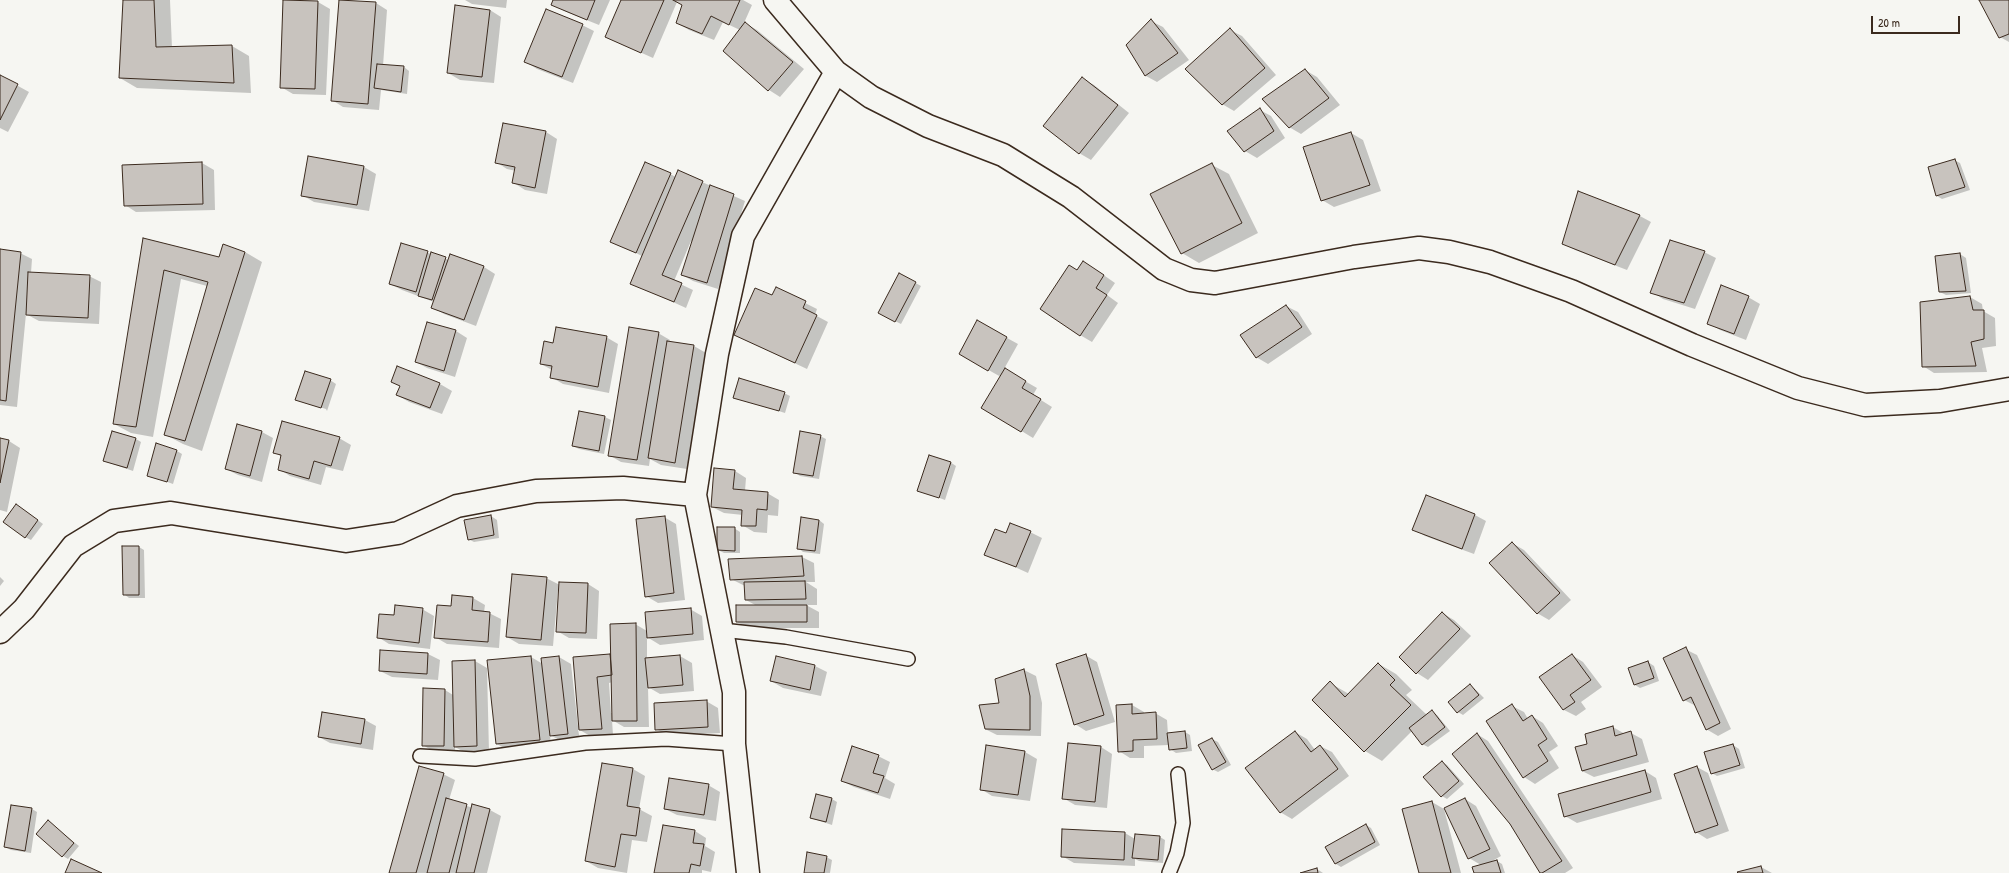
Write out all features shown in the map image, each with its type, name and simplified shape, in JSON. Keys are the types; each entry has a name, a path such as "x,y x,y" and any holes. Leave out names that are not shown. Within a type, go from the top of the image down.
{"street":[{"path":"775,0 836,72 871,97 928,126 1003,155 1071,197 1164,269 1191,280 1215,283 1354,256 1419,248 1449,252 1490,262 1571,291 1692,345 1798,388 1865,405 1940,401 2009,390"},
{"path":"748,873 734,744 734,692 695,494 717,354 743,236 836,72"},
{"path":"0,632 24,609 73,546 114,521 171,512 346,541 398,533 458,506 536,491 623,488 695,494"}],"lane":[{"path":"722,630 786,636 908,659"},
{"path":"420,756 475,758 586,743 666,739 734,744"},
{"path":"1169,873 1177,853 1183,823 1178,774"}],"building":[{"path":"123,0 154,0 156,47 232,45 234,83 119,78"},
{"path":"283,0 318,1 315,89 280,88"},
{"path":"339,0 376,2 368,104 331,101"},
{"path":"553,0 595,0 587,20 551,5"},
{"path":"621,0 664,0 641,53 605,37"},
{"path":"673,0 740,0 729,25 711,16 702,34 676,23 682,5"},
{"path":"1979,0 2009,0 2009,34 1999,38"},
{"path":"455,5 490,10 482,77 447,73"},
{"path":"546,9 583,24 562,77 524,62"},
{"path":"1151,19 1178,53 1145,76 1126,45"},
{"path":"745,22 793,62 768,91 723,51"},
{"path":"1230,28 1265,68 1222,105 1185,69"},
{"path":"377,64 404,66 401,92 374,88"},
{"path":"1305,69 1329,98 1289,128 1262,99"},
{"path":"0,75 18,84 0,120"},
{"path":"1082,77 1118,105 1079,154 1043,126"},
{"path":"1260,108 1274,131 1244,152 1227,131"},
{"path":"503,123 546,131 535,188 512,183 515,167 495,163"},
{"path":"1351,132 1370,185 1321,201 1303,147"},
{"path":"308,156 364,166 357,205 301,196"},
{"path":"1955,159 1965,187 1936,196 1928,167"},
{"path":"202,162 203,204 124,206 122,165"},
{"path":"645,162 671,173 636,253 610,242"},
{"path":"1212,163 1242,223 1181,254 1150,194"},
{"path":"678,170 703,181 662,275 682,283 674,302 630,284"},
{"path":"710,185 734,194 707,283 681,275"},
{"path":"1578,191 1640,215 1615,265 1562,244"},
{"path":"143,238 219,257 223,244 245,252 185,441 164,435 208,282 164,270 136,427 113,424"},
{"path":"1670,240 1705,251 1684,303 1650,293"},
{"path":"401,243 428,251 416,292 389,284"},
{"path":"0,249 21,252 6,401 0,400"},
{"path":"431,252 446,257 432,300 418,296"},
{"path":"1960,253 1966,291 1939,292 1935,256"},
{"path":"450,254 484,266 464,320 431,308"},
{"path":"1083,261 1104,275 1096,288 1107,295 1080,336 1040,309 1069,265 1077,270"},
{"path":"28,272 90,275 88,318 26,315"},
{"path":"899,273 916,282 895,322 878,313"},
{"path":"1721,285 1749,296 1734,334 1707,324"},
{"path":"776,287 806,301 803,308 817,315 795,363 734,335 755,288 772,295"},
{"path":"1970,296 1973,310 1984,310 1984,339 1971,342 1976,366 1922,367 1920,302"},
{"path":"1286,305 1302,327 1256,358 1240,335"},
{"path":"977,320 1007,337 988,371 959,354"},
{"path":"427,322 456,330 444,371 415,362"},
{"path":"556,327 607,336 598,387 550,378 552,366 540,364 544,341 553,343"},
{"path":"629,327 659,332 637,460 608,456"},
{"path":"667,341 694,345 675,463 648,458"},
{"path":"397,366 440,383 430,408 396,395 400,386 391,382"},
{"path":"1005,368 1026,381 1022,388 1041,399 1021,432 981,408"},
{"path":"305,371 331,379 321,408 295,400"},
{"path":"739,378 785,392 779,411 733,398"},
{"path":"579,411 605,416 599,451 572,446"},
{"path":"282,421 340,437 331,466 314,461 309,479 278,470 281,455 273,453"},
{"path":"237,424 262,431 250,476 225,469"},
{"path":"112,431 136,438 127,468 103,461"},
{"path":"800,431 821,435 813,476 793,473"},
{"path":"0,438 9,440 0,483"},
{"path":"156,443 177,450 167,482 147,476"},
{"path":"929,455 951,462 939,498 917,491"},
{"path":"714,468 735,470 733,489 768,492 767,510 757,509 756,526 741,526 742,510 711,507"},
{"path":"1426,495 1475,514 1462,549 1412,530"},
{"path":"16,504 38,520 25,538 3,522"},
{"path":"491,515 494,535 468,540 464,520"},
{"path":"665,516 674,593 645,597 636,519"},
{"path":"801,517 819,520 815,551 797,549"},
{"path":"1010,523 1031,531 1016,567 984,555 995,529 1006,533"},
{"path":"717,527 735,527 735,551 717,550"},
{"path":"1512,542 1560,593 1537,614 1489,563"},
{"path":"122,546 139,546 139,595 123,595"},
{"path":"802,556 804,576 730,580 728,559"},
{"path":"512,574 547,577 541,640 506,637"},
{"path":"805,581 806,599 745,600 744,582"},
{"path":"559,582 588,583 586,633 556,632"},
{"path":"452,595 473,597 472,610 490,612 488,642 434,638 437,605 451,606"},
{"path":"395,605 423,608 419,643 377,638 379,614 394,615"},
{"path":"736,605 807,605 807,622 736,622"},
{"path":"691,608 693,634 647,638 645,612"},
{"path":"1442,612 1460,629 1416,674 1399,657"},
{"path":"636,623 637,721 612,721 610,624"},
{"path":"1686,647 1720,723 1706,730 1691,697 1683,701 1663,658"},
{"path":"380,650 428,653 427,674 379,671"},
{"path":"610,654 612,675 597,677 602,729 579,730 573,657"},
{"path":"1086,654 1104,715 1074,725 1056,664"},
{"path":"1572,654 1591,680 1570,695 1575,702 1563,710 1539,677"},
{"path":"680,655 683,685 648,688 645,658"},
{"path":"531,656 540,740 496,744 487,660"},
{"path":"559,656 568,734 550,736 541,658"},
{"path":"776,656 815,665 810,690 770,681"},
{"path":"475,660 477,746 454,747 452,661"},
{"path":"1648,661 1654,678 1634,685 1628,668"},
{"path":"1378,663 1395,680 1390,685 1411,705 1364,752 1312,700 1330,681 1345,697"},
{"path":"1024,669 1030,696 1030,730 985,729 979,705 999,703 995,679"},
{"path":"1470,684 1479,695 1457,713 1448,702"},
{"path":"423,688 445,689 444,746 422,746"},
{"path":"707,700 708,727 655,730 654,703"},
{"path":"1132,704 1132,714 1156,712 1157,739 1133,740 1133,751 1118,752 1116,705"},
{"path":"1512,704 1523,721 1532,715 1547,739 1538,745 1548,761 1523,778 1486,721"},
{"path":"1432,710 1445,727 1422,745 1409,728"},
{"path":"322,712 365,719 361,744 318,737"},
{"path":"1613,726 1615,736 1631,731 1637,755 1582,771 1575,747 1587,744 1585,734"},
{"path":"1185,731 1187,748 1169,750 1167,733"},
{"path":"1295,731 1311,752 1320,745 1338,769 1280,813 1245,768"},
{"path":"1477,733 1562,861 1542,873 1540,873 1510,824 1452,754"},
{"path":"1212,738 1226,762 1212,770 1198,745"},
{"path":"1068,743 1101,746 1095,802 1062,799"},
{"path":"1733,744 1740,765 1711,774 1704,752"},
{"path":"986,745 1025,751 1018,795 980,790"},
{"path":"852,746 879,755 873,773 884,776 878,793 841,781"},
{"path":"1442,761 1459,781 1441,797 1423,777"},
{"path":"602,763 633,768 627,806 640,808 636,836 621,834 615,867 585,861"},
{"path":"419,766 444,773 416,873 389,873"},
{"path":"1697,766 1718,825 1695,833 1674,774"},
{"path":"1645,770 1651,792 1564,817 1558,794"},
{"path":"669,778 709,784 704,815 664,809"},
{"path":"816,794 832,798 826,822 810,818"},
{"path":"446,798 467,804 449,873 427,873"},
{"path":"1465,798 1490,849 1468,859 1444,808"},
{"path":"1432,801 1451,873 1419,873 1402,809"},
{"path":"472,804 490,809 474,873 456,873"},
{"path":"11,805 32,808 25,851 4,847"},
{"path":"48,820 74,843 62,857 36,834"},
{"path":"1366,824 1375,842 1335,864 1325,847"},
{"path":"663,825 695,830 693,843 704,844 700,866 691,864 689,873 654,873"},
{"path":"1062,829 1125,832 1124,860 1061,857"},
{"path":"1135,834 1160,836 1158,860 1132,858"},
{"path":"807,852 827,856 824,873 804,873"},
{"path":"71,859 102,873 65,873"},
{"path":"1497,860 1501,873 1474,873 1472,867"},
{"path":"1761,866 1763,873 1737,872"},
{"path":"1317,868 1318,873 1300,873"}]}
